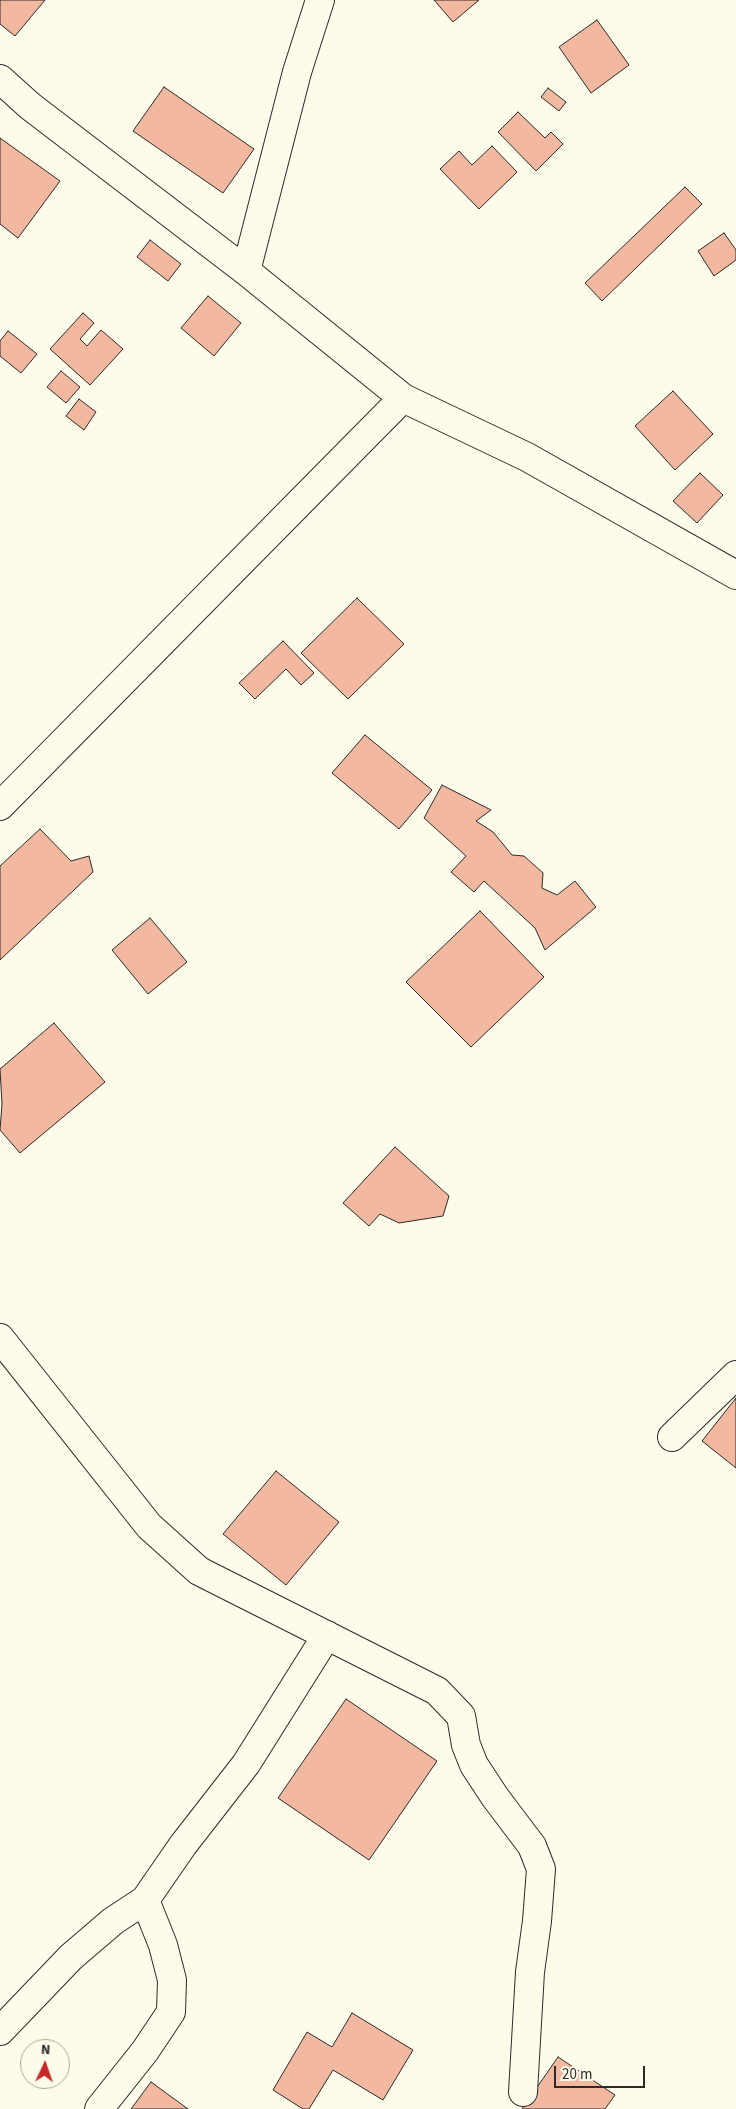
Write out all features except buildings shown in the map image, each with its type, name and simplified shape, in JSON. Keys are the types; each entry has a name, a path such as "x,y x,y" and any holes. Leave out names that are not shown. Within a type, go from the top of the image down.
{"street":[{"path":"246,271 297,72 320,0"},
{"path":"1,83 246,271 403,398 527,457 736,575"},
{"path":"0,806 403,398"},
{"path":"0,1338 149,1526 199,1571 437,1691 461,1716 466,1745 474,1764 495,1797 532,1846 541,1869 537,1921 530,1972 523,2092"},
{"path":"672,1437 736,1375"},
{"path":"0,2030 71,1957 113,1921 145,1900 183,1845 246,1764 327,1635"},
{"path":"99,2109 145,2051 171,2012 172,1980 162,1945 145,1900"}]}
